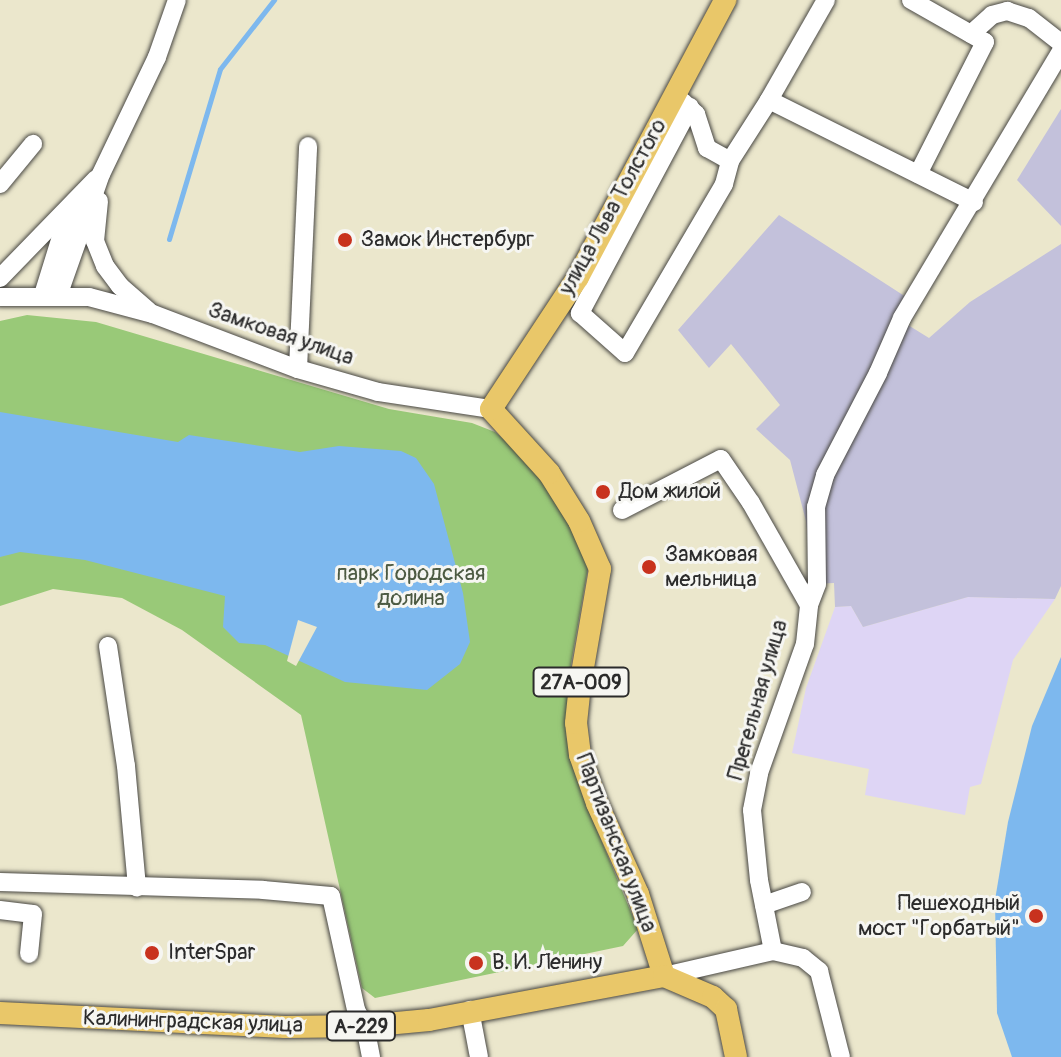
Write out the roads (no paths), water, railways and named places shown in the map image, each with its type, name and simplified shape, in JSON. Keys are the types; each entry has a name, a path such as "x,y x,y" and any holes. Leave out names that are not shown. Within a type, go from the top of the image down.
{"main road":[{"name":"улица Льва Толстого","path":"491,409 578,277 681,102 725,0"},
{"name":"Партизанская улица","path":"491,409 549,473 579,521 600,569 576,723 580,755 597,803 638,894 664,976"},
{"path":"664,976 713,997 726,1009 736,1057"},
{"name":"Калининградская улица","path":"0,1013 285,1027 365,1026 429,1020 664,976"}],"street":[{"path":"50,296 61,237 101,174 157,57 177,0"},
{"path":"730,161 707,148 702,129 681,102 580,313 625,353 724,184 730,161 826,0"},
{"path":"911,0 985,42 918,174"},
{"path":"971,34 992,15 1007,11 1029,18 1061,43"},
{"path":"769,100 974,202 1061,51"},
{"path":"0,184 33,144"},
{"path":"298,369 308,146"},
{"path":"3,273 101,174"},
{"path":"101,174 95,241 105,266 120,286 153,314"},
{"name":"Прегельная улица","path":"773,951 752,810 759,773 805,644 809,605 817,584 816,507 825,475 878,373 902,318 974,202"},
{"name":"Замковая улица","path":"0,297 89,297 153,314 298,369 378,392 491,409"},
{"path":"622,510 721,459 751,503 809,605"},
{"path":"108,646 126,766 137,888"},
{"path":"0,882 263,890 331,896 356,1010 365,1026 371,1057"},
{"path":"764,905 802,892"},
{"path":"0,910 33,914 29,954"},
{"path":"664,976 773,951 803,958 819,971 841,1057"},
{"path":"470,1010 479,1057"}],"water":[{"path":"0,412 178,442 189,435 300,452 339,446 401,451 416,458 434,484 463,593 470,642 460,664 427,690 345,682 265,645 239,643 223,627 225,596 85,560 20,552 0,557"},
{"path":"1061,657 1061,1057 1012,1057 997,1013 995,900 1008,822 1032,726"}],"waterway":[{"path":"169,239 220,69 274,0"}],"place":[{"name":"Замок Инстербург","path":"345,240"},
{"name":"Дом жилой","path":"603,492"},
{"name":"Замковая мельница","path":"649,567"},
{"name":"Пешеходный мост \"Горбатый\"","path":"1036,916"},
{"name":"InterSpar","path":"152,953"},
{"name":"В. И. Ленину","path":"476,963"}],"park label":[{"name":"парк Городская долина","path":"411,586"}]}
